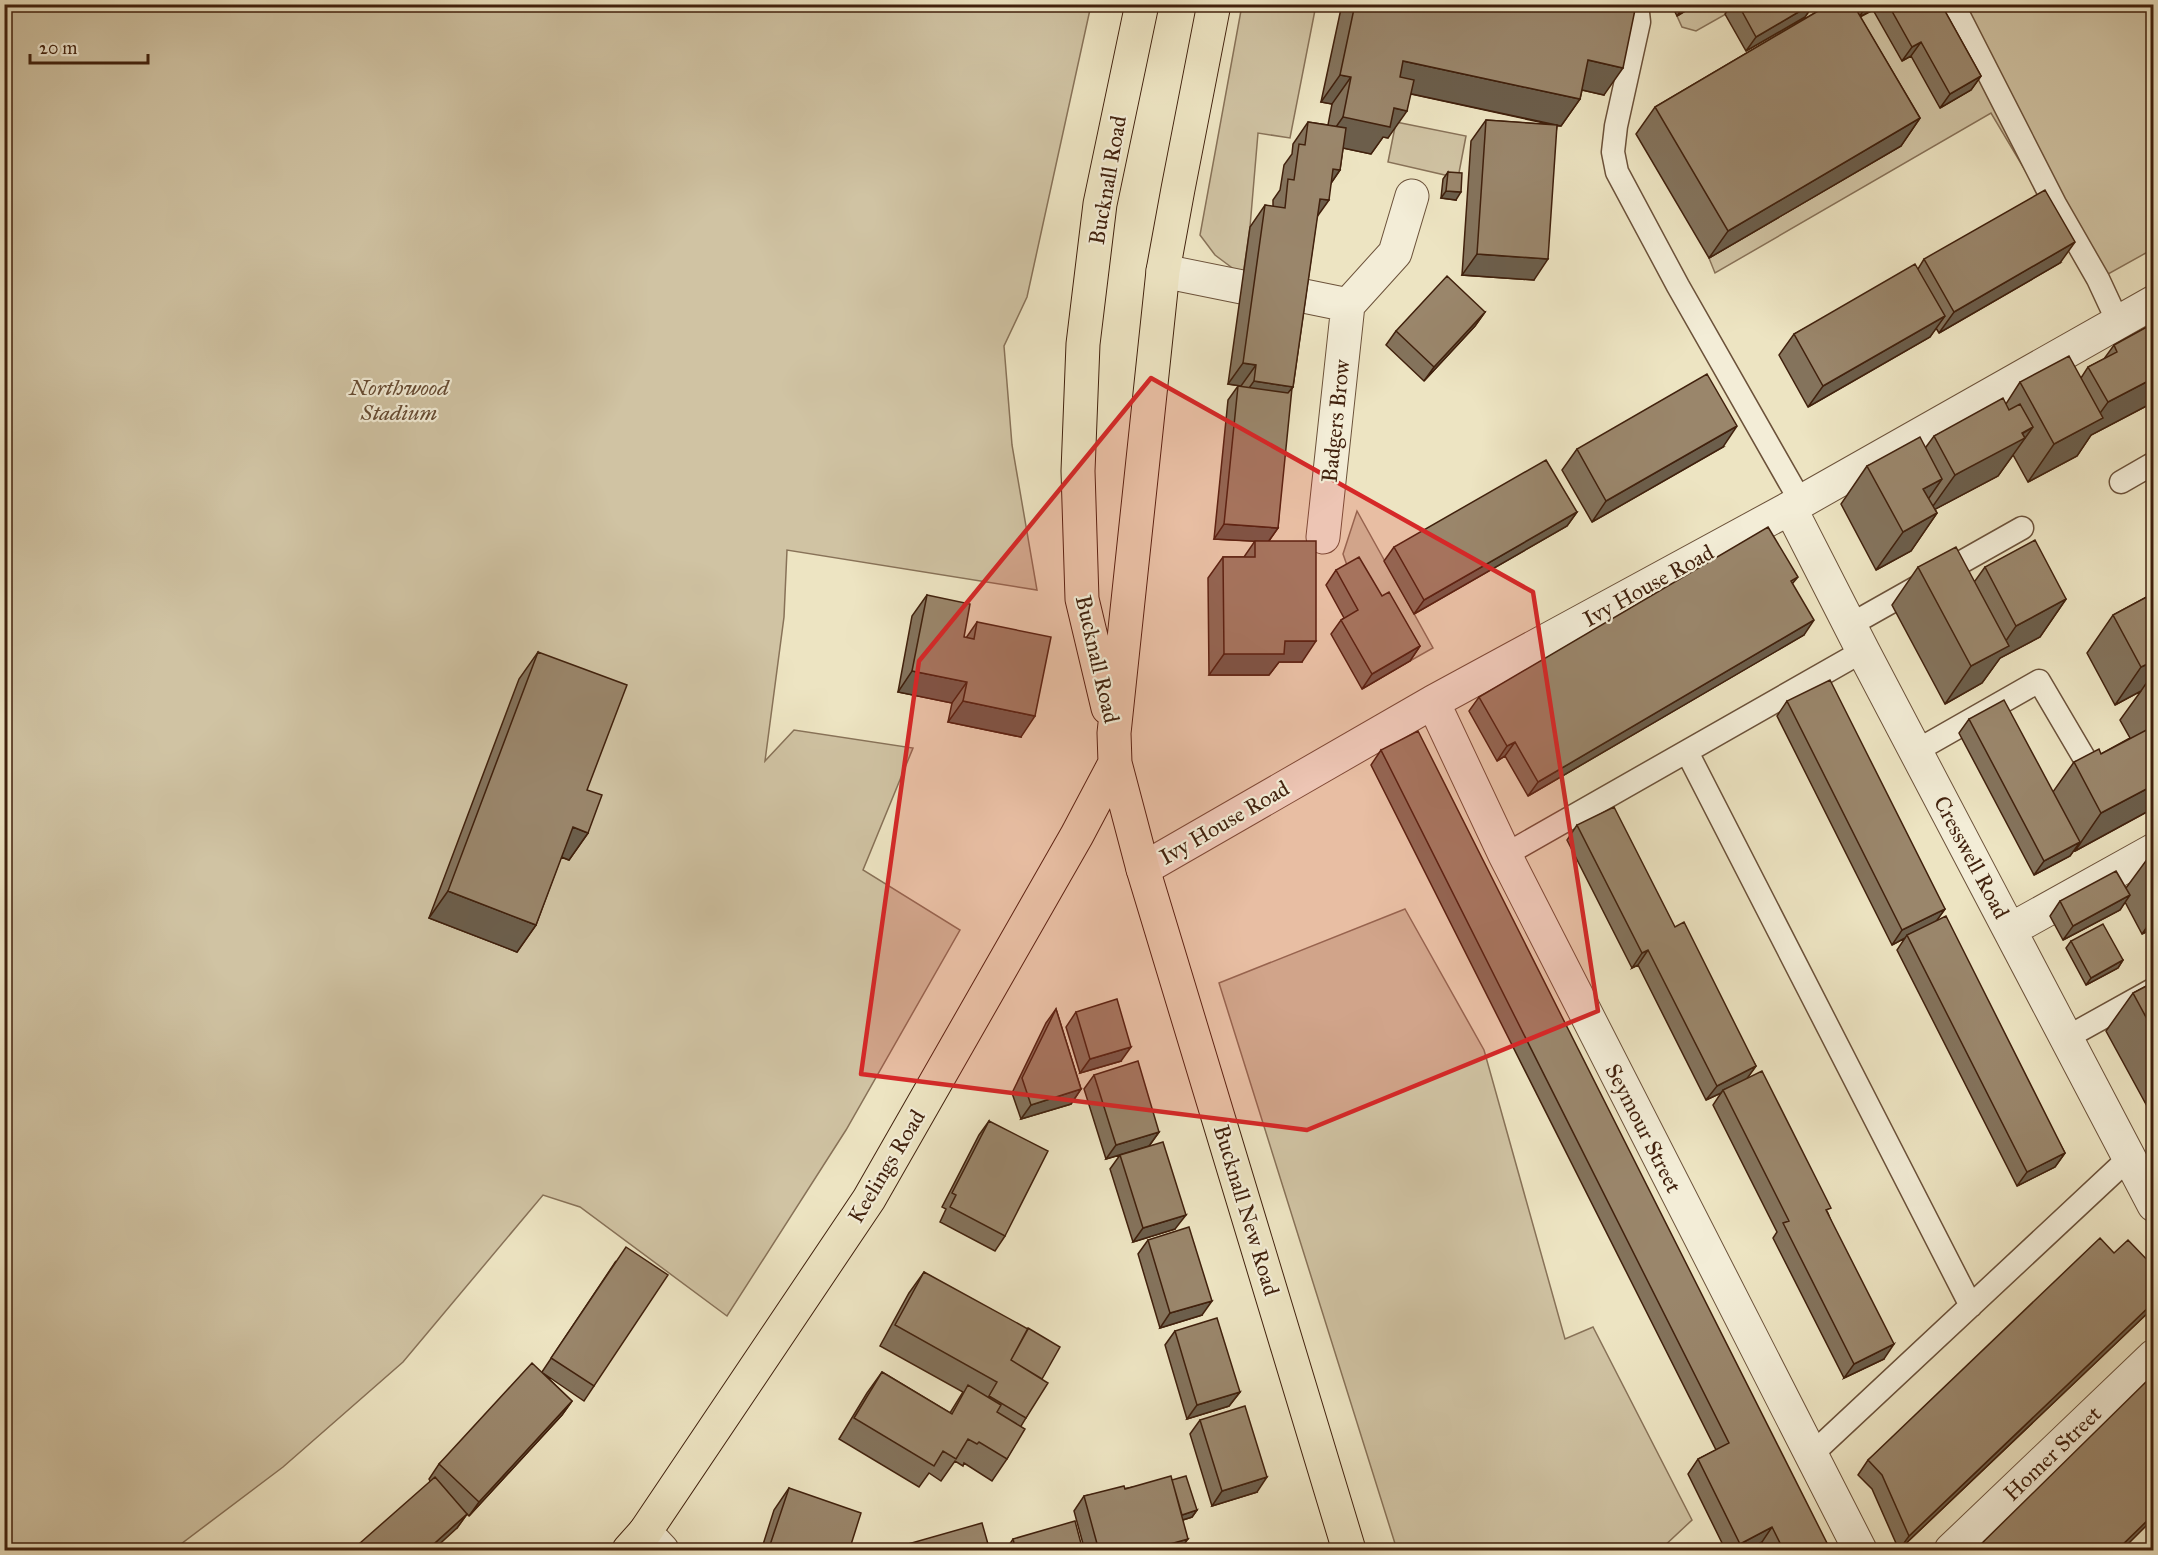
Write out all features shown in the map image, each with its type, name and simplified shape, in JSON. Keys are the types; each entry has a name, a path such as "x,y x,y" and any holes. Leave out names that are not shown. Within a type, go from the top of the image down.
{"main road":[{"name":"Bucknall Road","path":"1115,748 1082,599 1078,471 1083,344 1100,204 1142,4"},
{"name":"Bucknall Road","path":"1115,748 1163,271 1214,4"},
{"name":"Bucknall New Road","path":"1115,748 1143,869 1349,1551"},
{"name":"Keelings Road","path":"645,1544 869,1199 1077,836 1115,748"}],"street":[{"path":"1294,294 1348,305 1395,253 1412,196"},
{"path":"1163,271 1242,287"},
{"name":"Ivy House Road","path":"1143,869 1433,702 1796,505 2154,302"},
{"name":"Badgers Brow","path":"1323,537 1348,305"},
{"name":"Cresswell Road","path":"1796,505 1856,638 2154,1205"},
{"name":"Seymour Street","path":"1433,702 1505,855 1860,1551"},
{"path":"2010,930 2154,850"},
{"name":"Homer Street","path":"1951,1551 2154,1356"}],"lane":[{"path":"1637,4 1639,22 1616,126 1613,152 1617,172 1796,505"},
{"path":"1953,4 2055,204 2098,279 2118,322"},
{"path":"2121,482 2154,463"},
{"path":"1505,855 1687,752 2022,528"},
{"path":"1916,751 2039,681 2089,766"},
{"path":"1687,752 1971,1306"},
{"path":"2066,1038 2154,989"},
{"path":"1811,1455 2130,1157"}],"highlighted area":[{"path":"1151,378 1533,592 1598,1011 1307,1130 861,1074 919,661"}],"green space":[{"name":"Northwood Stadium","path":"5,5 1091,5 1027,297 1004,346 1012,445 1037,590 787,550 784,617 765,761 794,730 913,748 863,870 960,930 846,1130 727,1316 580,1207 543,1195 403,1362 283,1467 173,1550 5,1550"},
{"path":"1242,5 1316,5 1290,138 1258,133 1250,227 1243,276 1215,255 1200,235"},
{"path":"1696,5 1742,5 1696,31 1682,27 1677,16"},
{"path":"1798,5 2153,5 2153,249 2092,283 1991,113 1715,273 1709,258 1901,146 1803,36 1795,23"},
{"path":"1396,122 1466,136 1458,178 1388,162"},
{"path":"1357,511 1433,648 1410,661 1379,607 1349,571 1343,554"},
{"path":"1405,909 1484,1050 1565,1339 1593,1327 1692,1520 1660,1550 1397,1550 1219,983"}],"building":[{"path":"1355,4 1636,5 1623,68 1588,60 1580,99 1403,61 1400,77 1414,80 1407,111 1394,108 1390,127 1343,117 1351,77 1340,75"},
{"path":"1738,4 1812,4 1756,37"},
{"path":"1830,4 1853,4 1920,118 1728,231 1655,107"},
{"path":"1888,4 1941,4 1981,76 1950,94 1921,42 1912,47"},
{"path":"1486,120 1557,125 1548,259 1477,254"},
{"path":"1308,122 1346,128 1340,170 1333,169 1329,200 1320,199 1293,387 1254,381 1256,365 1243,363 1265,205 1285,208 1288,179 1294,180 1299,144 1305,145"},
{"path":"1448,172 1462,173 1461,192 1446,191"},
{"path":"2045,190 2075,242 1954,312 1924,259"},
{"path":"1915,264 1945,316 1823,386 1794,334"},
{"path":"1447,276 1485,312 1434,367 1396,331"},
{"path":"2154,323 2154,378 2108,402 2088,367 2117,352 2114,345"},
{"path":"2069,356 2103,418 2054,444 2020,382"},
{"path":"1707,374 1737,426 1606,501 1577,449"},
{"path":"1238,386 1288,393 1292,388 1278,528 1224,524"},
{"path":"2003,398 2009,410 2020,404 2033,427 2022,433 2025,438 1955,475 1934,436"},
{"path":"1920,437 1942,479 1923,489 1937,513 1903,532 1867,466"},
{"path":"1546,460 1577,512 1424,600 1394,547"},
{"path":"1768,527 1798,577 1791,581 1814,620 1538,782 1515,742 1507,746 1479,697"},
{"path":"2035,540 2066,599 2016,626 1985,567"},
{"path":"1255,541 1316,541 1316,641 1285,641 1284,654 1224,654 1223,557 1255,557"},
{"path":"1956,547 2009,646 1971,666 1918,567"},
{"path":"1359,557 1382,596 1389,592 1420,646 1372,674 1341,620 1358,610 1336,570"},
{"path":"2154,593 2154,661 2141,667 2113,615"},
{"path":"927,595 970,604 964,637 974,639 977,622 1051,637 1035,716 963,701 967,682 912,671"},
{"path":"538,652 627,685 587,790 602,795 588,833 573,827 536,925 448,891"},
{"path":"2154,679 2154,695 2147,682"},
{"path":"1830,680 1945,909 1902,930 1787,701"},
{"path":"2004,700 2080,842 2044,861 1969,719"},
{"path":"2154,726 2154,785 2101,813 2074,762 2099,749 2101,754"},
{"path":"1418,731 1831,1551 1784,1551 1772,1527 1740,1544 1698,1459 1729,1443 1381,750"},
{"path":"1614,807 1675,927 1684,922 1756,1066 1717,1086 1648,950 1642,953 1577,825"},
{"path":"2154,855 2154,869 2148,858"},
{"path":"2116,871 2130,895 2073,926 2060,901"},
{"path":"1946,916 2065,1153 2027,1172 1907,935"},
{"path":"2103,924 2123,960 2091,978 2071,941"},
{"path":"2154,982 2154,1032 2133,993"},
{"path":"1117,999 1131,1047 1090,1059 1076,1012"},
{"path":"1056,1009 1081,1089 1031,1105 1022,1078"},
{"path":"1138,1061 1159,1132 1116,1145 1094,1075"},
{"path":"1762,1071 1831,1208 1826,1210 1894,1344 1854,1364 1783,1223 1789,1221 1723,1090"},
{"path":"989,1121 1048,1151 1005,1236 950,1207 956,1195 952,1193"},
{"path":"1163,1142 1186,1215 1143,1228 1120,1155"},
{"path":"1189,1227 1212,1301 1170,1313 1148,1240"},
{"path":"2100,1238 2114,1253 2128,1240 2154,1267 2154,1302 1909,1536 1882,1475 1868,1460"},
{"path":"626,1247 668,1275 594,1386 551,1358"},
{"path":"924,1272 1028,1329 1011,1360 1048,1383 1026,1418 989,1396 997,1382 895,1325"},
{"path":"1217,1318 1240,1392 1197,1405 1175,1331"},
{"path":"1028,1328 1060,1347 1042,1379 1011,1360"},
{"path":"532,1363 572,1401 479,1502 439,1464"},
{"path":"882,1372 952,1414 968,1385 1001,1405 997,1412 1025,1429 1007,1459 979,1442 977,1444 968,1439 956,1459 943,1451 934,1466 854,1418"},
{"path":"2154,1374 2154,1514 2116,1551 1974,1551"},
{"path":"1245,1406 1267,1477 1222,1491 1200,1420"},
{"path":"1171,1476 1188,1539 1145,1551 1142,1551 1140,1545 1121,1551 1099,1551 1084,1496 1124,1486 1125,1489"},
{"path":"1186,1476 1197,1510 1182,1515 1172,1480"},
{"path":"435,1477 467,1514 426,1551 351,1551"},
{"path":"789,1488 861,1513 849,1551 768,1551"},
{"path":"1075,1521 1083,1551 1016,1551 1013,1539"},
{"path":"982,1523 990,1551 910,1551 908,1544"}]}
